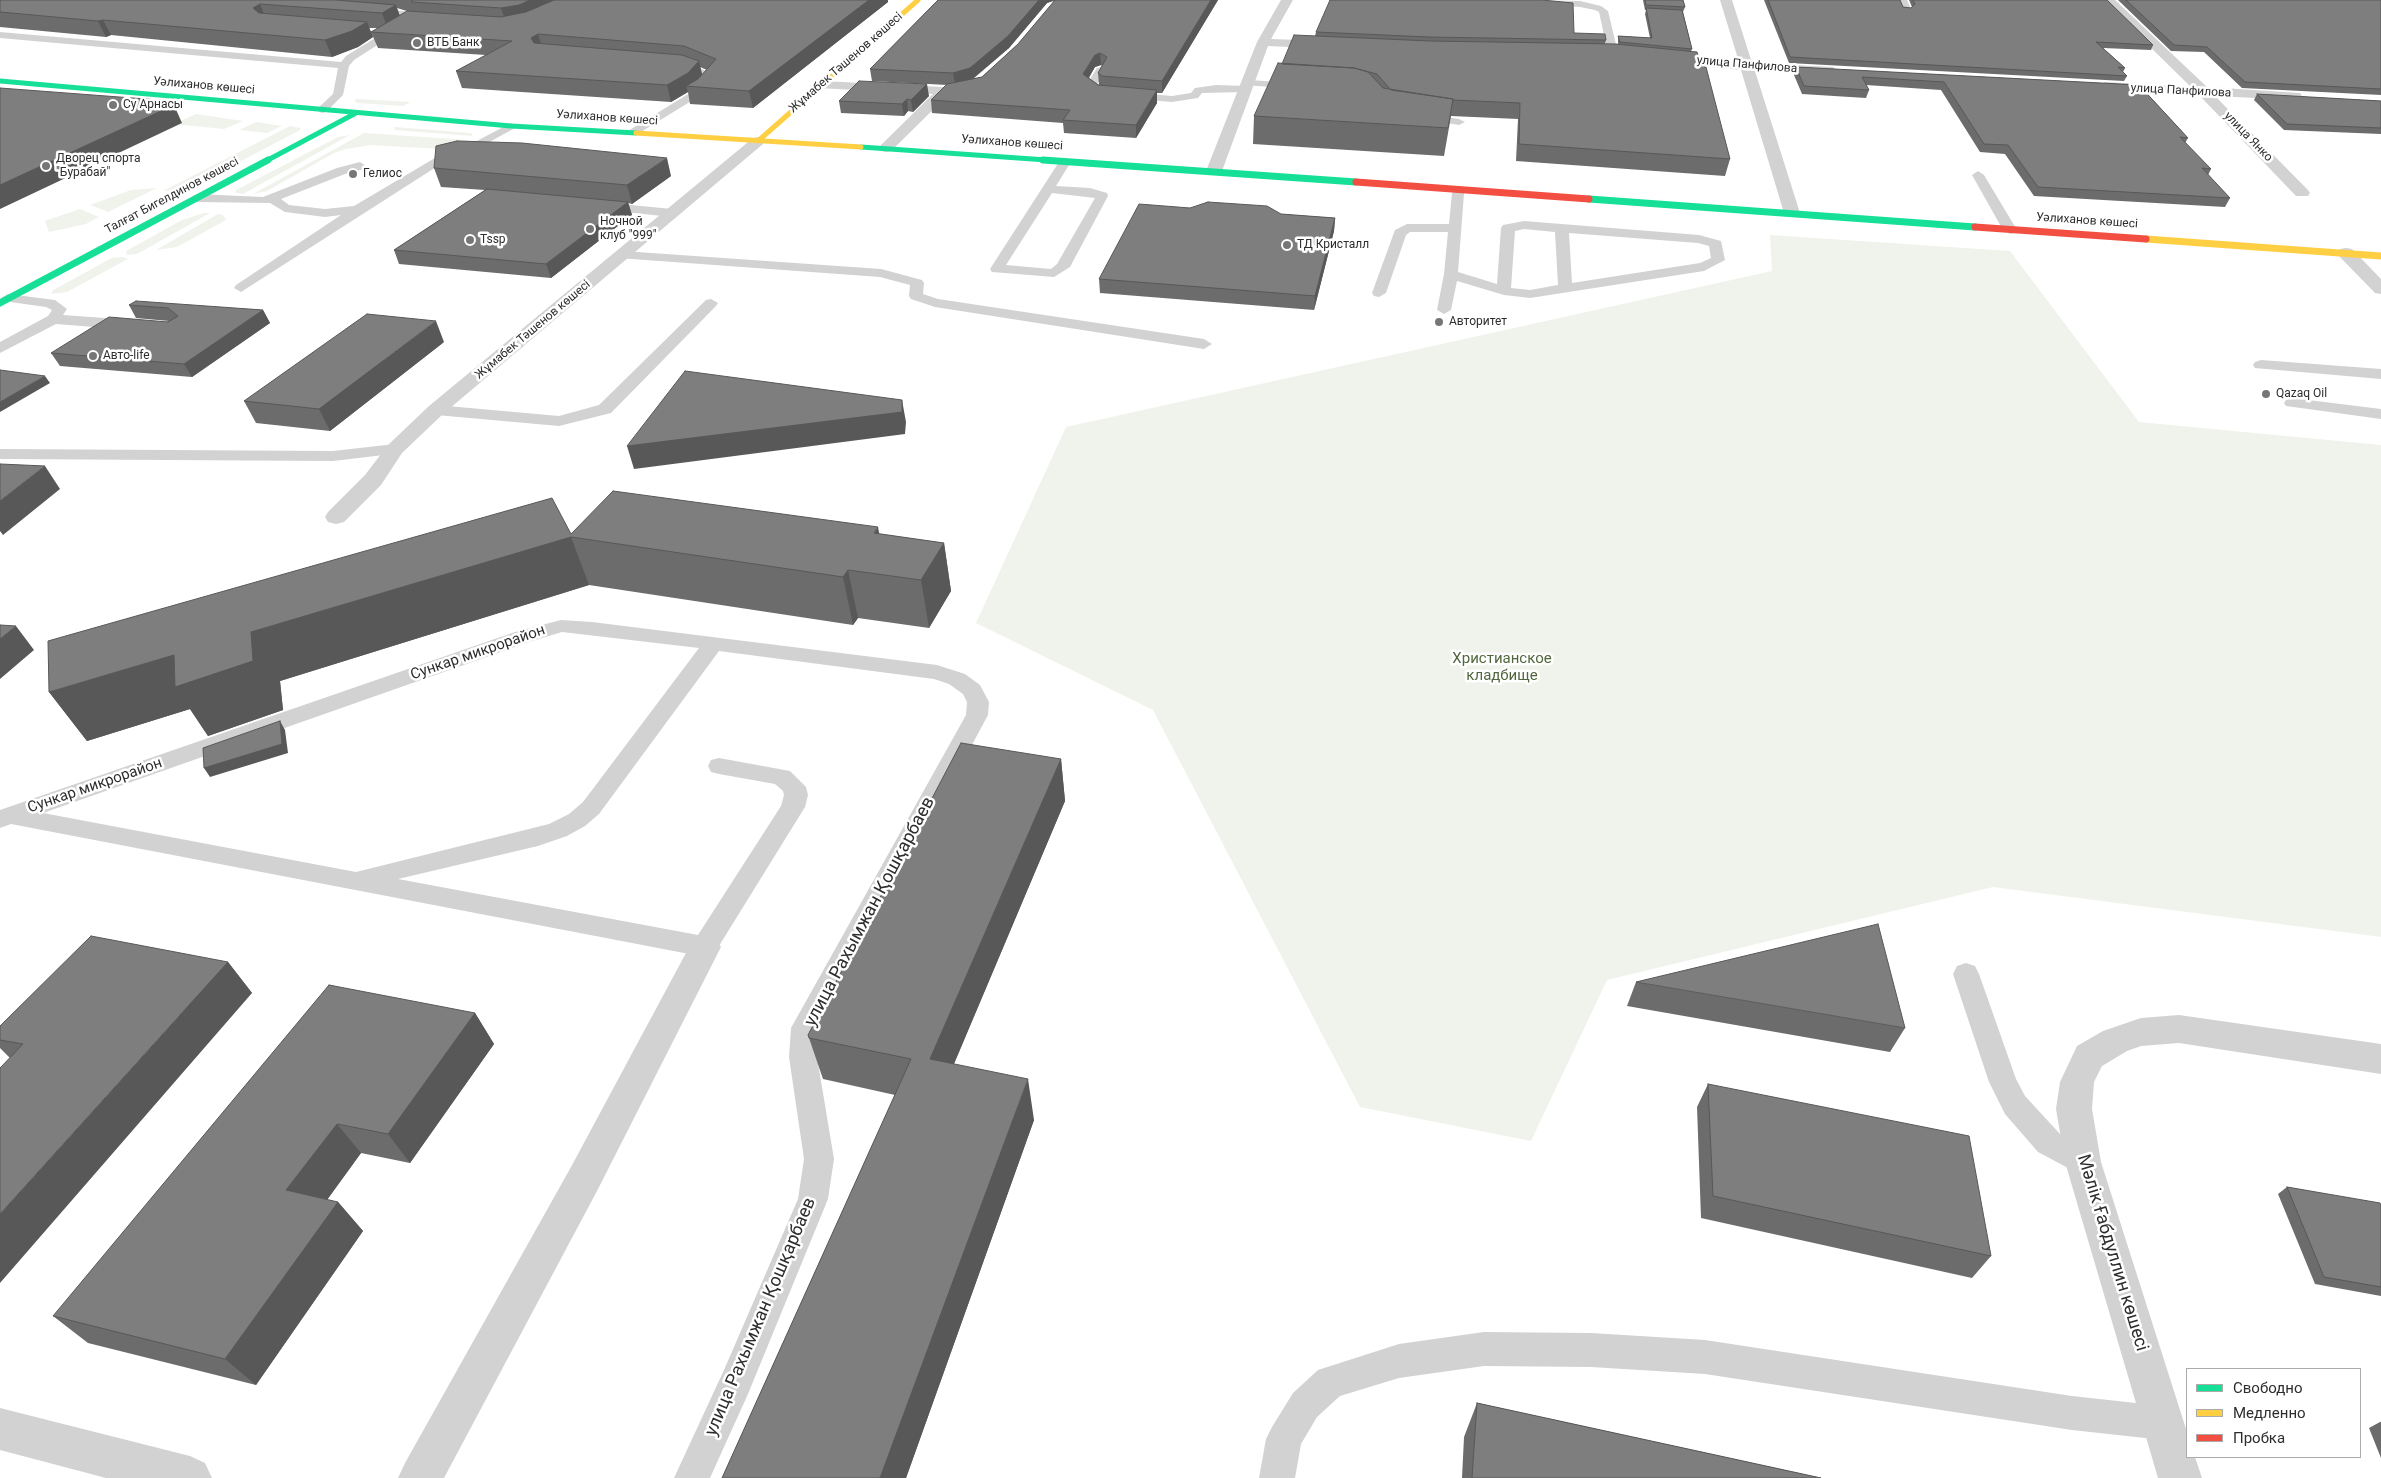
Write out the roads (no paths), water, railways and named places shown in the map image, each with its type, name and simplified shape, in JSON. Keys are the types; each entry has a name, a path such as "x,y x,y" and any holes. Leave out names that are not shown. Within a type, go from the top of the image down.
{"main road":[{"name":"Жұмабек Тәшенов көшесі","path":"758,141 918,0"},
{"name":"Уәлиханов көшесі","path":"0,81 511,126 886,148 2381,256"},
{"name":"Талғат Бигелдинов көшесі","path":"4,300 356,113"},
{"path":"758,141 786,145 1965,230 2010,230"}],"street":[{"path":"1214,171 1263,42 1287,0"},
{"path":"1726,0 1792,213"},
{"name":"улица Янко","path":"2108,0 2204,92 2302,193"},
{"path":"1263,42 1341,46"},
{"name":"улица Панфилова","path":"1651,57 1747,67 1846,72"},
{"path":"822,84 956,91 977,85 984,78"},
{"name":"улица Панфилова","path":"2095,86 2312,97"},
{"path":"886,148 944,91"},
{"name":"Жұмабек Тәшенов көшесі","path":"336,517 373,480 395,449 436,410 758,141"},
{"path":"2346,253 2381,289"},
{"path":"420,1478 584,1179 705,947"},
{"name":"Мәлік Ғабдуллин көшесі","path":"2180,1478 2083,1162 2074,1109 2077,1082 2089,1056 2115,1041 2141,1032 2179,1029 2381,1059"},
{"path":"0,1429 190,1478"}],"lane":[{"path":"322,110 338,96 344,65 358,51 388,34 415,22 413,17 404,14 356,10 378,0"},
{"path":"1526,0 1580,4 1603,11 1613,53"},
{"path":"369,32 388,34"},
{"path":"0,35 344,65"},
{"path":"632,133 698,93 713,76 688,67 659,65"},
{"path":"1101,70 1090,87 1099,93 1172,99 1194,96 1199,90 1216,88 1305,86"},
{"path":"1413,115 1459,122"},
{"path":"413,162 440,159 464,152 511,126"},
{"path":"241,288 359,209 440,159"},
{"path":"1048,188 1090,192 1102,196 1063,267 1059,270 1054,273 997,270 1048,188 1063,165"},
{"path":"197,198 258,201 272,199 340,170 360,166"},
{"path":"1978,175 2010,230"},
{"path":"1444,310 1451,274 1458,193"},
{"path":"272,199 285,208 325,213 359,209"},
{"path":"584,205 672,213"},
{"path":"1451,274 1504,291 1530,294 1704,267 1718,260 1716,244 1699,239 1524,225 1508,228 1504,291"},
{"path":"1379,293 1400,233 1408,228 1454,228"},
{"path":"1562,228 1565,289"},
{"path":"623,255 881,273 917,283 916,296 935,303 1204,344"},
{"path":"0,348 53,319 59,314 60,309 50,303 4,300"},
{"path":"436,410 559,421 605,409 711,303"},
{"path":"53,319 147,326"},
{"path":"2260,365 2381,374"},
{"path":"2292,403 2381,414"},
{"path":"0,454 333,456 395,449"},
{"name":"Сункар микрорайон","path":"6,817 542,630 577,626 937,672 957,679 972,690"},
{"path":"357,880 538,837 558,830 577,820 591,808 714,643"},
{"name":"улица Рахымжан Қошқарбаев","path":"692,1478 736,1382 813,1199 819,1158 803,1057 805,1028 977,715 978,702 972,690"},
{"path":"6,817 357,880 705,947 793,807 796,795 794,786 782,777 718,766"},
{"path":"1966,974 2003,1082 2015,1105 2049,1143 2083,1162"},
{"path":"1277,1478 1284,1439 1305,1405 1330,1382 1399,1361 1484,1349 1592,1350 1705,1357 2072,1413 2163,1423"}],"place":[{"name":"ВТБ Банк","path":"417,43"},
{"name":"Су Арнасы","path":"113,105"},
{"name":"Дворец спорта \"Бурабай\"","path":"46,166"},
{"name":"Гелиос","path":"353,174"},
{"name":"Ночной клуб \"999\"","path":"590,229"},
{"name":"Tssp","path":"470,240"},
{"name":"ТД Кристалл","path":"1287,245"},
{"name":"Авторитет","path":"1439,322"},
{"name":"Авто-life","path":"93,356"},
{"name":"Qazaq Oil","path":"2266,394"}],"park label":[{"name":"Христианское кладбище","path":"1502,668"}]}
